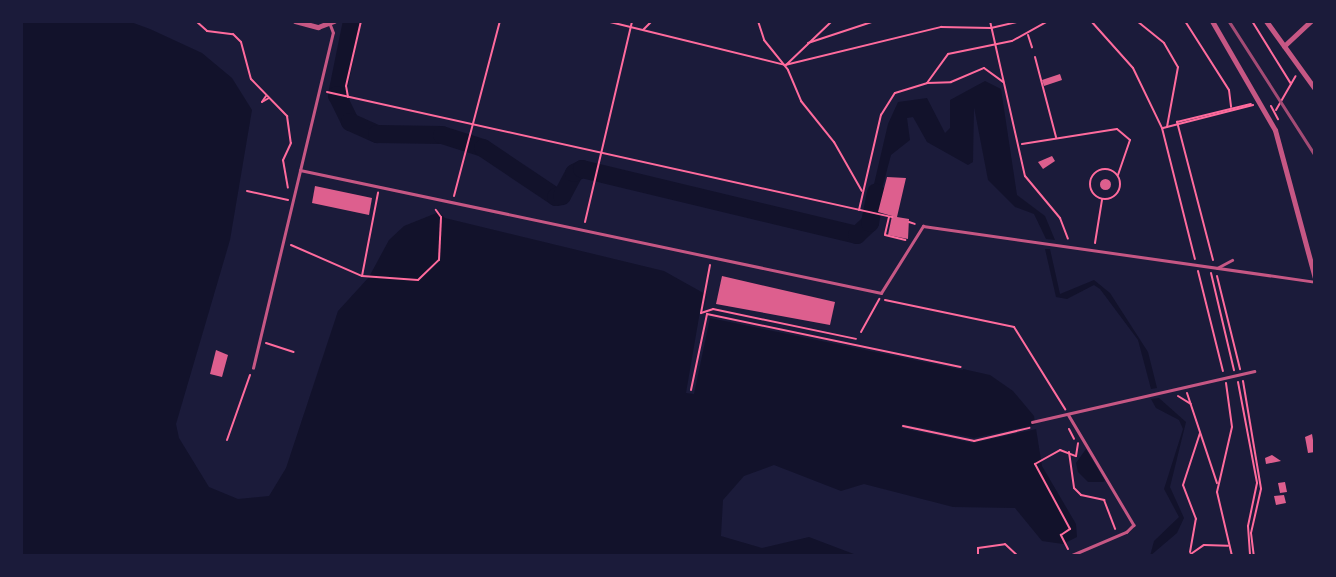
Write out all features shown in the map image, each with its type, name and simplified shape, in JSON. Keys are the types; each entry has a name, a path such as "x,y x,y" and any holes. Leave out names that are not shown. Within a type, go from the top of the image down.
{"street":[{"path":"295,21 318,27 332,23"},
{"path":"1212,21 1261,102 1283,149 1315,280"},
{"path":"1266,21 1315,89"},
{"path":"1284,46 1311,21"}],"lane":[{"path":"253,368 332,33 332,23"},
{"path":"300,170 379,189 881,293 923,226 1215,269 1315,280"},
{"path":"1215,269 1233,260"},
{"path":"1032,422 1254,371"},
{"path":"1068,413 1132,520 1131,530 1071,556"}],"path":[{"path":"197,21 207,31 233,34 241,42 251,79 287,116 290,143 283,172 293,194"},
{"path":"347,97 346,86 361,21"},
{"path":"452,204 500,21"},
{"path":"606,21 785,65 941,27 991,28 1021,21"},
{"path":"583,230 632,21"},
{"path":"642,30 652,21"},
{"path":"758,21 764,40 785,65 801,101 834,142 863,192"},
{"path":"785,65 832,21"},
{"path":"808,43 875,21"},
{"path":"990,21 994,46 1021,144 1025,176 1060,218 1071,248"},
{"path":"927,83 948,54 994,46 1048,21"},
{"path":"1091,21 1133,68 1162,128 1225,378 1232,427 1217,484"},
{"path":"1137,21 1164,43 1178,67 1167,127"},
{"path":"1185,21 1229,90 1231,108"},
{"path":"1252,21 1291,84"},
{"path":"1027,33 1032,47"},
{"path":"1035,57 1056,138"},
{"path":"859,211 886,103 895,93 927,83 951,82 984,68 1004,83"},
{"path":"1276,111 1291,84 1302,71"},
{"path":"329,93 890,217 885,235 913,242"},
{"path":"1162,128 1261,102"},
{"path":"1178,124 1261,102"},
{"path":"1178,124 1241,374 1261,489 1251,533 1252,556"},
{"path":"1021,144 1122,131 1130,144 1118,175 1116,195 1102,199"},
{"path":"1102,199 1090,190 1092,175 1105,168 1118,175"},
{"path":"362,276 379,189"},
{"path":"247,191 292,201"},
{"path":"1094,250 1102,199"},
{"path":"283,242 362,276 418,279 439,260 441,217 436,210"},
{"path":"909,222 923,226"},
{"path":"712,257 701,313 961,367"},
{"path":"1209,268 1237,376 1256,483 1248,526 1252,556"},
{"path":"861,332 881,293"},
{"path":"879,298 1014,327 1068,413"},
{"path":"691,390 707,314 713,309 856,339"},
{"path":"259,341 294,352"},
{"path":"875,357 876,349"},
{"path":"227,440 253,368"},
{"path":"1184,387 1217,484 1232,556"},
{"path":"1172,389 1192,405"},
{"path":"1066,545 1061,535 1070,529 1035,464 1060,450 1078,454 1077,441 1069,431 1074,423"},
{"path":"903,426 974,441 1032,427"},
{"path":"1188,556 1196,519 1183,485 1200,433"},
{"path":"1069,451 1074,488 1081,495 1104,500 1117,537"},
{"path":"1190,551 1215,543 1229,547"},
{"path":"978,556 978,548 1005,544 1018,556"}],"shaded area":[{"path":"21,21 128,21 150,29 202,53 232,78 252,110 230,240 176,424 179,438 209,487 238,499 269,496 286,468 338,311 369,277 389,240 404,226 439,212 445,218 664,271 707,295 703,311 990,375 1013,391 1034,416 1042,466 1076,524 1077,537 1063,544 1042,541 1015,508 953,507 864,484 841,491 774,465 744,476 723,500 721,536 762,548 809,537 859,556 21,556"},
{"path":"985,81 1001,89 1017,195 1045,216 1055,240 1046,239 1034,214 1015,207 988,180 974,107 973,162 968,165 927,142 913,117 907,118 910,140 891,155 876,212 868,210 888,124 898,102 927,98 945,133 950,128 950,100"},
{"path":"1045,249 1050,249 1060,294 1094,280 1110,293 1148,352 1157,388 1151,389 1138,340 1100,289 1094,285 1067,299 1056,297"},
{"path":"1159,398 1186,422 1170,487 1184,518 1177,533 1150,556 1154,541 1179,517 1164,489 1183,429 1179,420 1156,408 1151,399"},
{"path":"1086,449 1105,481 1088,482 1078,472 1076,463"}],"pier":[{"path":"703,294 707,295 703,311 964,365 963,370 710,318 694,394 686,393"},
{"path":"902,424 974,438 1039,424 1041,428 973,443 901,428"}],"building":[{"path":"1060,74 1062,80 1044,86 1042,80"},
{"path":"1052,156 1055,161 1043,169 1038,162"},
{"path":"887,177 906,178 897,217 909,219 908,239 888,235 892,216 878,212"},
{"path":"1105,179 1109,180 1109,188 1105,189 1101,188 1100,184 1101,180"},
{"path":"315,186 372,198 369,215 312,203"},
{"path":"722,276 835,302 830,325 716,304"},
{"path":"216,350 228,355 222,377 210,374"},
{"path":"1312,434 1315,452 1308,453 1305,437"},
{"path":"1272,455 1281,461 1266,464 1265,458"},
{"path":"1285,482 1287,492 1280,493 1278,483"},
{"path":"1284,495 1286,503 1276,505 1274,496"}],"waterway":[{"path":"352,21 337,95 350,122 377,134 442,135 483,148 556,197 562,196 574,173 582,169 857,235 870,223 876,193"}],"railway":[{"path":"1229,21 1315,155"}]}
